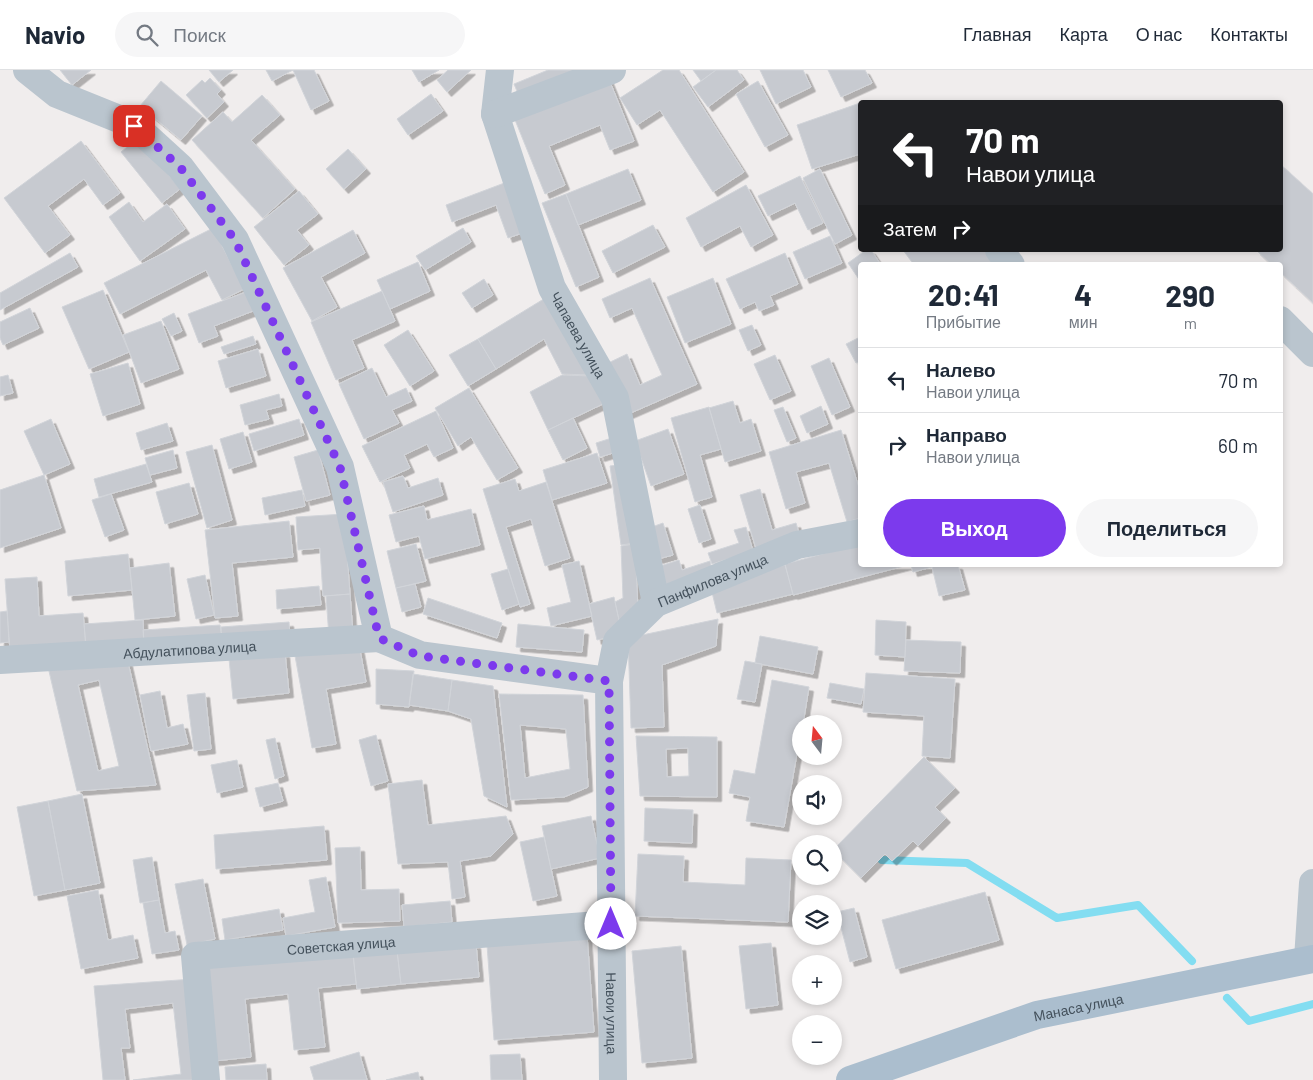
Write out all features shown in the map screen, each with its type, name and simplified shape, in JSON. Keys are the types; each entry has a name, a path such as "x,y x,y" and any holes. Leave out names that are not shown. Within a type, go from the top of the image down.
{"main road":[{"name":"Манаса улица","path":"850,1080 1037,1014 1310,959"}],"street":[{"path":"27,70 57,94 134,126 180,167 235,240 340,467 379,638 420,656 609,681"},
{"name":"Чапаева улица","path":"500,70 495,114 552,288 614,398 656,603"},
{"path":"495,114 612,70"},
{"path":"1001,252 1009,262"},
{"path":"1283,323 1313,353"},
{"name":"Панфилова улица","path":"609,681 617,641 656,603 797,545 858,533"},
{"name":"Абдулатипова улица","path":"0,660 379,638"},
{"name":"Навои улица","path":"609,681 613,1080"},
{"path":"1310,959 1313,883"},
{"name":"Советская улица","path":"206,1080 195,956 611,924"}],"building":[{"path":"60,70 91,70 72,85"},
{"path":"209,70 233,70 219,82"},
{"path":"266,70 293,70 272,81"},
{"path":"293,70 314,70 329,101 311,110"},
{"path":"412,70 439,70 419,82"},
{"path":"448,70 471,70 447,92 437,80"},
{"path":"548,70 583,70 519,96 514,84"},
{"path":"663,70 679,70 744,172 713,192 660,110 637,125 620,98"},
{"path":"693,70 716,70 701,81"},
{"path":"716,70 737,70 744,80 708,107 693,87"},
{"path":"760,70 803,70 811,87 776,104"},
{"path":"828,70 865,70 872,83 841,97"},
{"path":"608,77 634,141 610,150 600,125 549,146 565,185 545,194 513,115"},
{"path":"210,78 221,90 217,94 224,102 207,118 186,95 202,80 205,83"},
{"path":"161,81 202,116 181,140 140,106"},
{"path":"758,81 788,135 765,147 736,94"},
{"path":"431,94 443,111 408,135 397,119"},
{"path":"262,95 280,115 251,140 295,189 263,218 192,140 223,112 232,122"},
{"path":"858,104 858,155 812,169 797,125"},
{"path":"139,137 180,189 162,203 121,152"},
{"path":"81,141 120,193 103,205 84,179 48,206 70,235 45,253 4,198"},
{"path":"348,149 366,169 344,189 326,169"},
{"path":"1283,167 1313,194 1313,303 1283,275 1283,262 1269,262 1258,252 1283,252"},
{"path":"628,169 641,200 578,225 566,194"},
{"path":"820,169 852,235 835,244 803,178"},
{"path":"800,176 823,223 808,230 795,203 768,216 758,196"},
{"path":"507,182 525,232 508,238 496,205 452,222 446,205"},
{"path":"746,185 773,235 751,247 740,226 701,247 686,218"},
{"path":"299,191 318,214 297,230 309,245 284,265 254,227"},
{"path":"566,194 599,277 576,287 542,203"},
{"path":"129,202 143,222 167,204 185,229 140,261 109,217"},
{"path":"653,225 665,247 613,273 602,251"},
{"path":"213,228 244,289 222,300 206,270 120,314 104,283"},
{"path":"463,228 471,242 425,270 416,256"},
{"path":"353,230 365,253 321,277 337,307 312,321 283,268"},
{"path":"830,236 842,263 805,279 793,252"},
{"path":"863,252 872,252 879,262 858,262 858,278 848,263"},
{"path":"904,252 987,252 994,261 992,262 912,262"},
{"path":"70,253 78,267 0,310 0,293"},
{"path":"785,253 798,284 770,296 774,305 759,311 755,302 740,309 726,279"},
{"path":"418,262 430,291 390,309 377,280"},
{"path":"650,278 697,384 626,415 604,365 627,354 640,385 662,375 632,308 610,318 602,299"},
{"path":"713,278 731,324 685,343 667,297"},
{"path":"484,279 493,295 472,308 462,293"},
{"path":"103,290 129,352 89,369 62,307"},
{"path":"382,291 395,321 352,340 364,368 336,380 311,322"},
{"path":"246,292 253,311 214,326 218,336 199,343 188,314"},
{"path":"547,297 590,375 562,374 544,339 496,369 478,339"},
{"path":"30,308 39,328 3,345 0,338 0,322"},
{"path":"174,313 182,331 171,336 162,319"},
{"path":"161,321 179,369 141,383 123,335"},
{"path":"752,325 761,345 748,351 739,330"},
{"path":"408,330 434,371 410,386 384,345"},
{"path":"253,336 256,344 224,354 221,347"},
{"path":"858,338 858,362 856,363 846,344"},
{"path":"478,339 496,369 468,386 449,355"},
{"path":"258,349 266,376 226,388 218,361"},
{"path":"775,355 791,391 770,400 754,364"},
{"path":"829,358 850,407 832,415 811,366"},
{"path":"128,363 140,404 103,416 90,374"},
{"path":"372,368 386,397 406,388 412,401 392,410 399,423 364,439 339,384"},
{"path":"8,375 13,393 0,396 0,377"},
{"path":"562,375 590,376 605,403 548,430 530,392"},
{"path":"469,388 518,468 497,480 471,437 458,446 435,408"},
{"path":"279,394 282,406 266,410 269,419 245,425 240,405"},
{"path":"733,401 740,423 751,419 761,451 725,462 709,408"},
{"path":"821,406 828,424 807,433 800,416"},
{"path":"709,407 721,449 700,455 712,497 695,502 671,418"},
{"path":"783,407 796,438 787,442 774,410"},
{"path":"436,411 453,448 434,457 427,444 404,455 410,468 380,482 362,446"},
{"path":"573,418 587,448 563,460 548,430"},
{"path":"51,419 70,464 44,475 24,431"},
{"path":"299,419 304,435 254,451 249,434"},
{"path":"167,423 173,441 141,450 136,433"},
{"path":"668,429 684,474 651,486 635,441"},
{"path":"841,430 858,485 858,519 847,522 829,463 796,472 805,503 786,509 769,452"},
{"path":"243,432 252,462 229,469 220,439"},
{"path":"618,436 623,450 600,457 596,443"},
{"path":"212,445 232,520 207,528 186,452"},
{"path":"173,450 177,468 150,475 145,458"},
{"path":"318,450 330,495 306,501 294,457"},
{"path":"597,453 607,483 552,500 543,470"},
{"path":"146,464 152,482 99,497 94,479"},
{"path":"624,464 635,543 621,545 610,466"},
{"path":"44,475 61,528 0,548 0,490"},
{"path":"403,476 408,488 438,478 443,495 393,512 383,482"},
{"path":"515,479 519,491 546,482 570,558 545,566 531,519 506,527 530,604 520,607 483,489"},
{"path":"189,483 198,514 165,524 156,492"},
{"path":"760,489 772,530 796,523 801,540 757,552 740,495"},
{"path":"302,490 305,506 265,515 262,498"},
{"path":"111,494 124,530 105,537 92,500"},
{"path":"700,505 711,539 699,543 688,509"},
{"path":"424,506 427,520 471,509 480,545 425,559 419,536 396,542 389,515"},
{"path":"344,514 350,594 323,596 320,548 298,550 296,517"},
{"path":"289,521 293,557 232,563 238,616 215,618 205,530"},
{"path":"663,523 673,555 658,559 649,528"},
{"path":"746,527 753,551 712,564 708,553 739,543 734,530"},
{"path":"416,544 426,581 396,588 387,551"},
{"path":"635,544 638,610 619,620 615,602 623,598 621,546"},
{"path":"858,545 858,567 900,567 793,595 785,564"},
{"path":"128,554 132,590 68,596 65,561"},
{"path":"679,560 682,570 710,561 712,570 663,586 657,567"},
{"path":"579,561 592,616 551,626 547,608 571,602 562,565"},
{"path":"169,563 175,616 135,620 130,568"},
{"path":"785,565 793,594 717,613 710,584"},
{"path":"912,567 932,567 913,572"},
{"path":"932,567 959,567 965,590 939,596"},
{"path":"508,569 519,604 502,610 491,574"},
{"path":"205,575 214,615 196,619 187,579"},
{"path":"37,577 39,616 83,613 86,645 10,651 5,579"},
{"path":"415,584 421,607 402,612 396,588"},
{"path":"319,586 321,605 277,609 276,590"},
{"path":"350,594 353,635 329,637 326,596"},
{"path":"614,597 622,634 597,640 589,604"},
{"path":"428,598 502,623 497,638 423,614"},
{"path":"7,611 9,642 0,643 0,612"},
{"path":"718,619 716,646 662,665 664,727 631,728 628,638"},
{"path":"143,620 144,646 86,650 84,624"},
{"path":"876,620 906,622 905,657 875,655"},
{"path":"289,622 290,636 222,640 221,627"},
{"path":"518,624 584,630 582,652 516,647"},
{"path":"220,625 222,640 144,646 143,630"},
{"path":"760,636 818,647 813,674 755,663"},
{"path":"906,640 961,642 960,673 904,671"},
{"path":"359,645 366,682 326,689 336,744 312,748 295,656"},
{"path":"285,653 289,693 233,699 229,659"},
{"path":"127,658 156,785 77,791 48,667","holes":["99,680 119,766 98,771 78,685"]},
{"path":"745,661 762,664 755,702 737,699"},
{"path":"376,669 414,671 409,707 376,704"},
{"path":"866,673 955,679 950,758 922,756 924,716 863,712"},
{"path":"413,674 452,680 448,711 409,705"},
{"path":"452,680 493,686 507,807 484,796 471,719 448,711"},
{"path":"772,680 809,687 804,715 792,715 792,765 795,765 784,827 746,821 750,797 729,793 734,770 755,774"},
{"path":"830,683 864,689 861,704 827,698"},
{"path":"160,691 167,728 183,724 188,744 151,751 140,695"},
{"path":"205,693 211,749 194,751 187,695"},
{"path":"499,694 583,695 588,787 564,797 511,800","holes":["520,725 566,729 570,769 525,778"]},
{"path":"376,735 388,781 371,786 359,740"},
{"path":"636,736 717,737 717,797 640,796","holes":["688,748 689,776 667,777 666,749"]},
{"path":"275,738 284,776 275,779 266,740"},
{"path":"924,757 955,788 935,807 946,818 918,846 913,841 892,861 885,854 861,878 842,859 842,841"},
{"path":"237,760 243,787 217,793 211,765"},
{"path":"422,780 428,825 506,816 513,834 491,856 460,861 465,897 452,899 448,862 398,864 388,784"},
{"path":"278,783 283,801 260,807 255,788"},
{"path":"82,794 100,883 65,890 48,801"},
{"path":"48,801 65,890 34,896 17,807"},
{"path":"645,808 693,810 692,843 644,841"},
{"path":"591,816 600,858 551,869 542,826"},
{"path":"324,826 327,860 216,869 214,835"},
{"path":"544,837 557,896 533,901 520,842"},
{"path":"360,847 361,890 399,889 400,921 338,923 335,848"},
{"path":"638,854 684,856 683,882 745,885 746,858 791,860 788,922 635,916"},
{"path":"152,857 159,900 140,903 133,860"},
{"path":"326,877 335,927 286,936 283,918 315,912 309,880"},
{"path":"203,879 215,939 187,945 175,884"},
{"path":"98,890 108,940 133,935 138,958 81,969 67,896"},
{"path":"985,892 999,940 896,969 882,920"},
{"path":"159,900 165,933 175,931 179,950 152,954 143,903"},
{"path":"450,901 452,922 404,927 402,905"},
{"path":"854,908 867,957 850,962 842,931 842,911"},
{"path":"279,909 283,930 225,940 222,919"},
{"path":"587,935 594,1032 494,1040 487,945"},
{"path":"771,943 778,1005 746,1009 739,946"},
{"path":"476,944 479,977 401,984 397,951"},
{"path":"681,946 692,1058 642,1063 632,951"},
{"path":"353,951 356,984 318,988 325,1047 294,1050 288,994 245,999 251,1057 214,1061 204,966"},
{"path":"397,951 401,984 357,989 353,956"},
{"path":"193,979 200,1080 133,1080 181,1074 173,1003 125,1009 130,1048 121,1048 125,1080 103,1080 94,986"},
{"path":"359,1052 367,1080 314,1080 310,1067"},
{"path":"520,1054 522,1080 491,1080 490,1055"},
{"path":"266,1064 267,1080 226,1080 225,1067"},
{"path":"418,1072 420,1080 386,1080"}],"waterway":[{"path":"882,860 967,863 1057,918 1138,905 1192,961"},
{"path":"1227,998 1249,1021 1313,1004"}],"route":[{"path":"134,126 180,167 235,240 340,467 379,638 420,656 609,681 611,924"}]}
